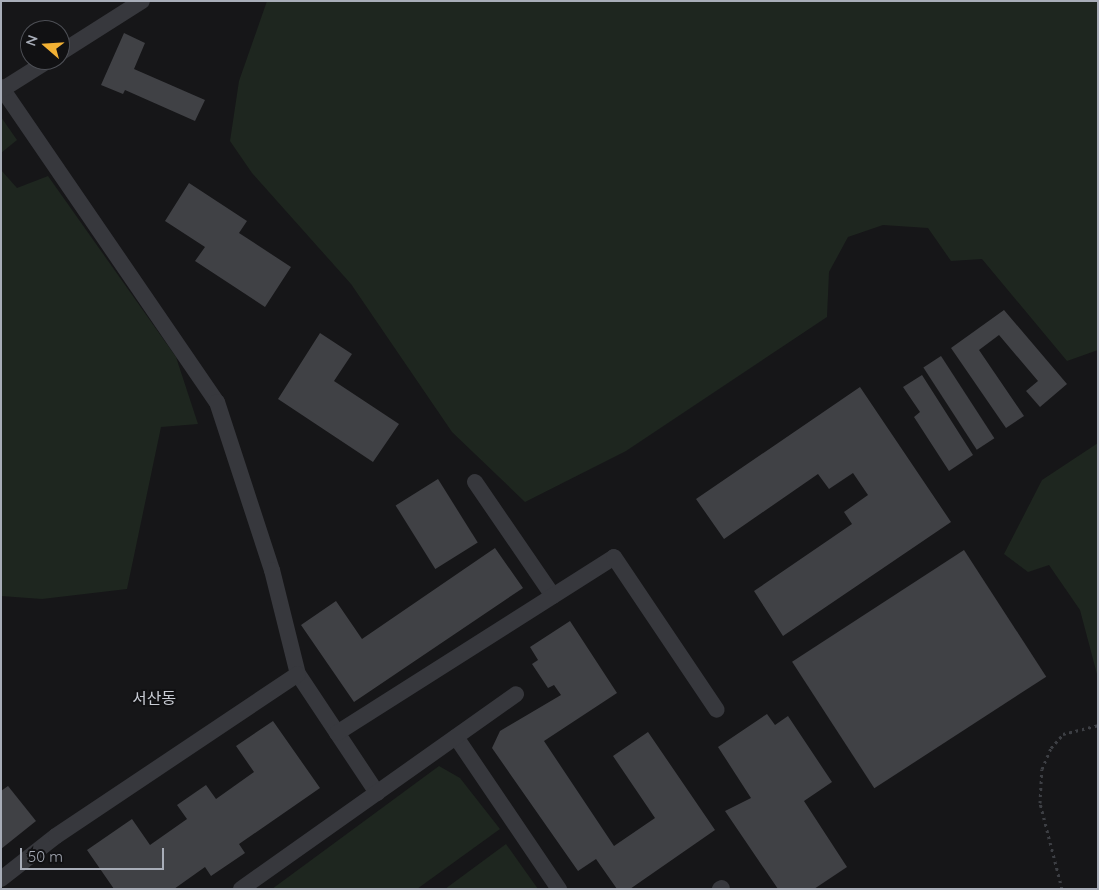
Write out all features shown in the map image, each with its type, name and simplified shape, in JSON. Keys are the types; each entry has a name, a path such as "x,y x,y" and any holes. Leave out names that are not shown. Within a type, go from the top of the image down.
{"street":[{"path":"70,47 142,1"},
{"path":"32,70 2,88 217,402 272,570 298,674 377,793"},
{"path":"475,482 553,596"},
{"path":"337,733 614,558 717,710"},
{"path":"1,879 56,836 298,674"},
{"path":"241,889 516,694"},
{"path":"456,737 559,889"}],"path":[{"path":"1062,889 1040,803 1042,769 1050,748 1063,734 1098,725"}],"shaded area":[{"path":"267,1 1098,1 1098,350 1067,361 982,259 951,261 928,228 883,225 848,237 829,272 827,317 626,451 525,502 452,432 351,284 252,173 230,141 239,81"},
{"path":"1,117 17,140 1,153"},
{"path":"1,170 17,188 48,176 176,357 198,424 161,427 127,589 42,599 1,596"},
{"path":"1098,443 1098,678 1080,610 1049,565 1028,572 1004,554 1042,480"},
{"path":"439,766 460,778 500,829 417,889 272,889"},
{"path":"506,844 538,889 445,889"}],"building":[{"path":"124,33 145,43 134,69 205,100 195,121 125,90 123,94 101,85"},
{"path":"189,183 247,221 239,233 291,267 265,307 195,261 205,247 165,221"},
{"path":"1004,310 1067,384 1040,407 1026,391 1038,381 999,335 979,350 1024,416 1006,428 951,348"},
{"path":"320,333 352,354 334,381 399,424 373,462 278,399"},
{"path":"941,356 994,438 977,450 923,367"},
{"path":"922,375 973,455 949,471 914,417 920,412 903,387"},
{"path":"860,387 951,522 783,636 754,591 852,524 844,512 868,495 853,473 829,489 818,474 724,539 696,499"},
{"path":"438,479 478,543 435,569 396,505"},
{"path":"495,548 523,588 354,702 301,625 336,601 362,639"},
{"path":"964,550 1046,677 874,788 792,662"},
{"path":"570,621 617,693 544,741 614,846 655,818 613,756 648,732 715,830 630,889 617,889 596,859 578,871 492,748 500,731 561,695 554,685 548,688 532,664 538,660 530,647"},
{"path":"767,714 775,725 788,716 832,782 804,801 847,867 814,889 778,889 725,811 751,798 718,747"},
{"path":"273,721 320,788 239,844 245,853 211,876 205,867 174,889 114,889 87,850 132,819 150,845 187,819 177,805 206,785 216,799 254,772 236,746"},
{"path":"8,786 36,821 1,849 1,791"}],"district":[{"name":"서산동","path":"154,698"}]}
